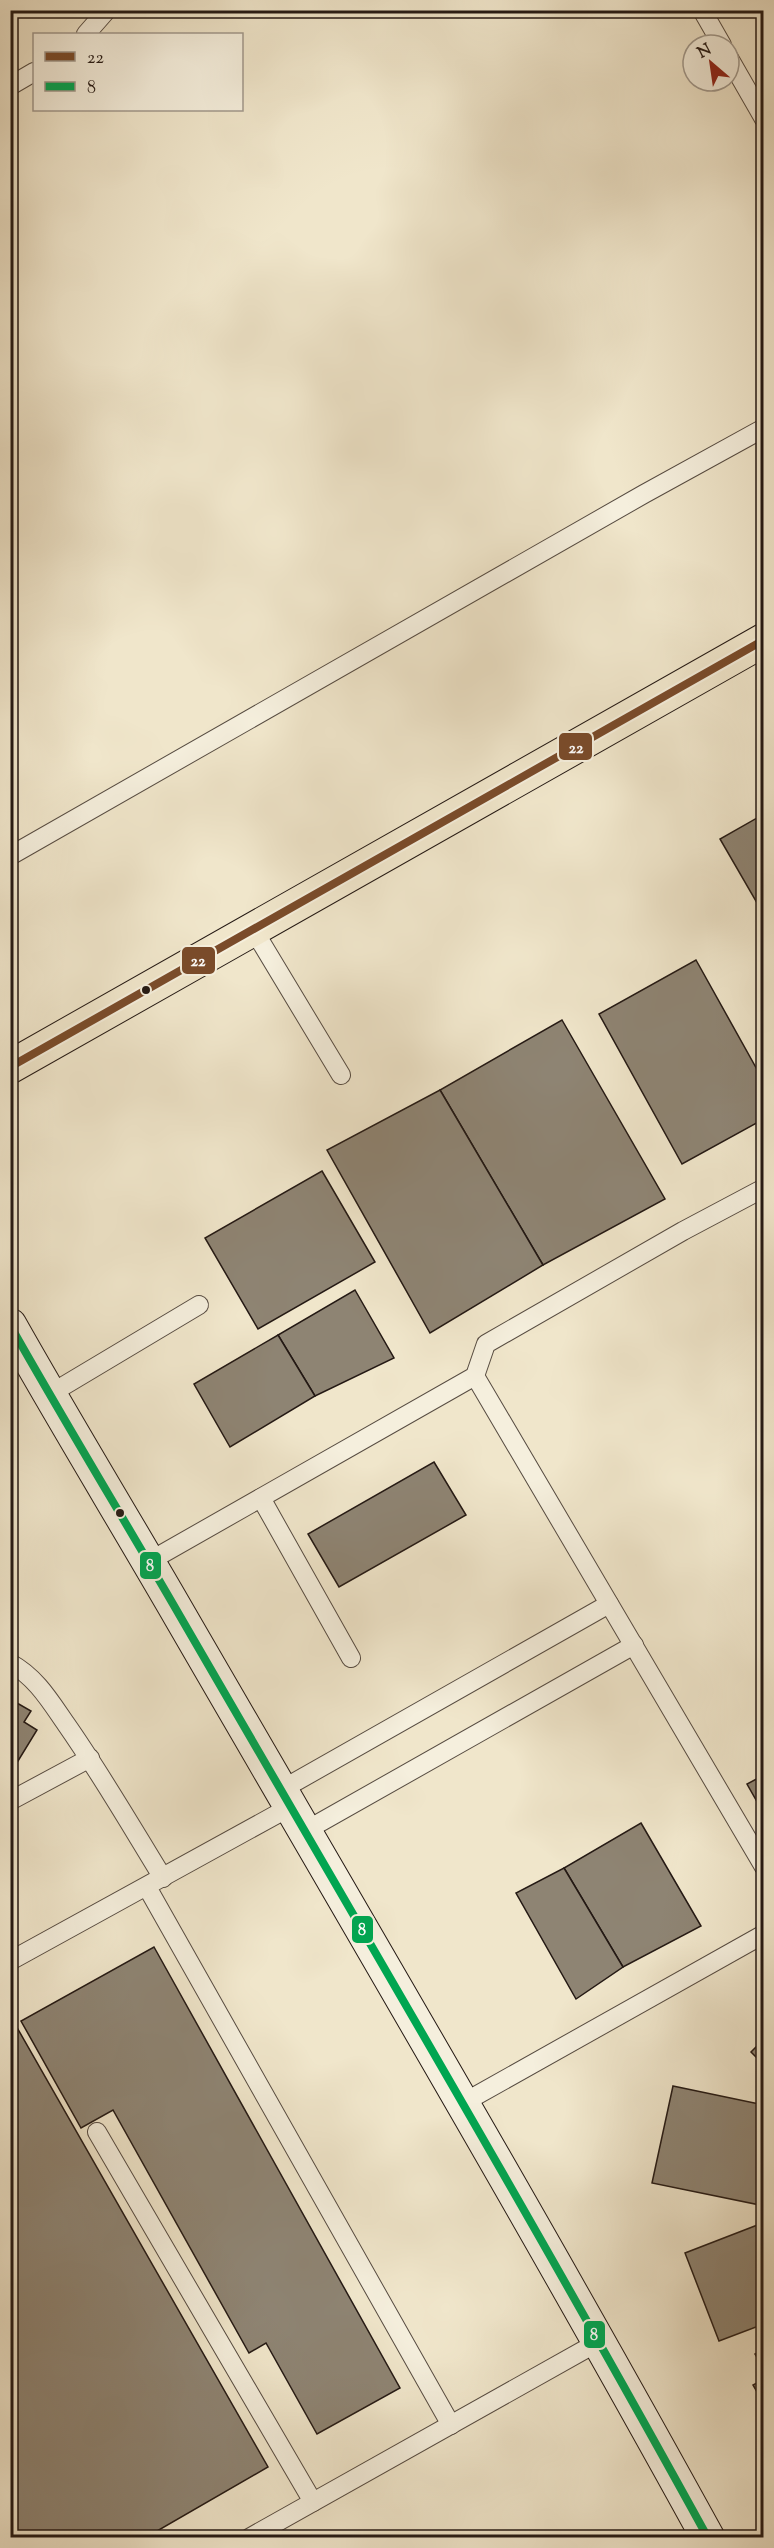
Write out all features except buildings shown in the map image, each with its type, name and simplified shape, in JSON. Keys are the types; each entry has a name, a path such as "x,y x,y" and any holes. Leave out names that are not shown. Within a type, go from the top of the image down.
{"main road":[{"path":"10,1066 764,640"},
{"path":"10,1325 464,2103 708,2538"}],"lane":[{"path":"702,10 715,33"},
{"path":"87,33 104,12"},
{"path":"10,86 33,73"},
{"path":"741,79 764,119"},
{"path":"10,856 644,494 764,428"},
{"path":"253,929 341,1075"},
{"path":"148,1562 475,1376 486,1344 683,1231 764,1188"},
{"path":"50,1395 200,1305"},
{"path":"475,1376 764,1867"},
{"path":"261,1498 351,1658"},
{"path":"292,1810 609,1604"},
{"path":"10,1961 292,1810 634,1645"},
{"path":"10,1663 21,1669 39,1686 90,1758 163,1878"},
{"path":"10,1801 90,1758"},
{"path":"147,1887 451,2425"},
{"path":"464,2103 764,1934"},
{"path":"97,2132 313,2502"},
{"path":"249,2538 600,2342"}],"transit line":[{"name":"22","path":"10,1067 764,640"},
{"name":"8","path":"10,1325 443,2070 708,2538"}]}
